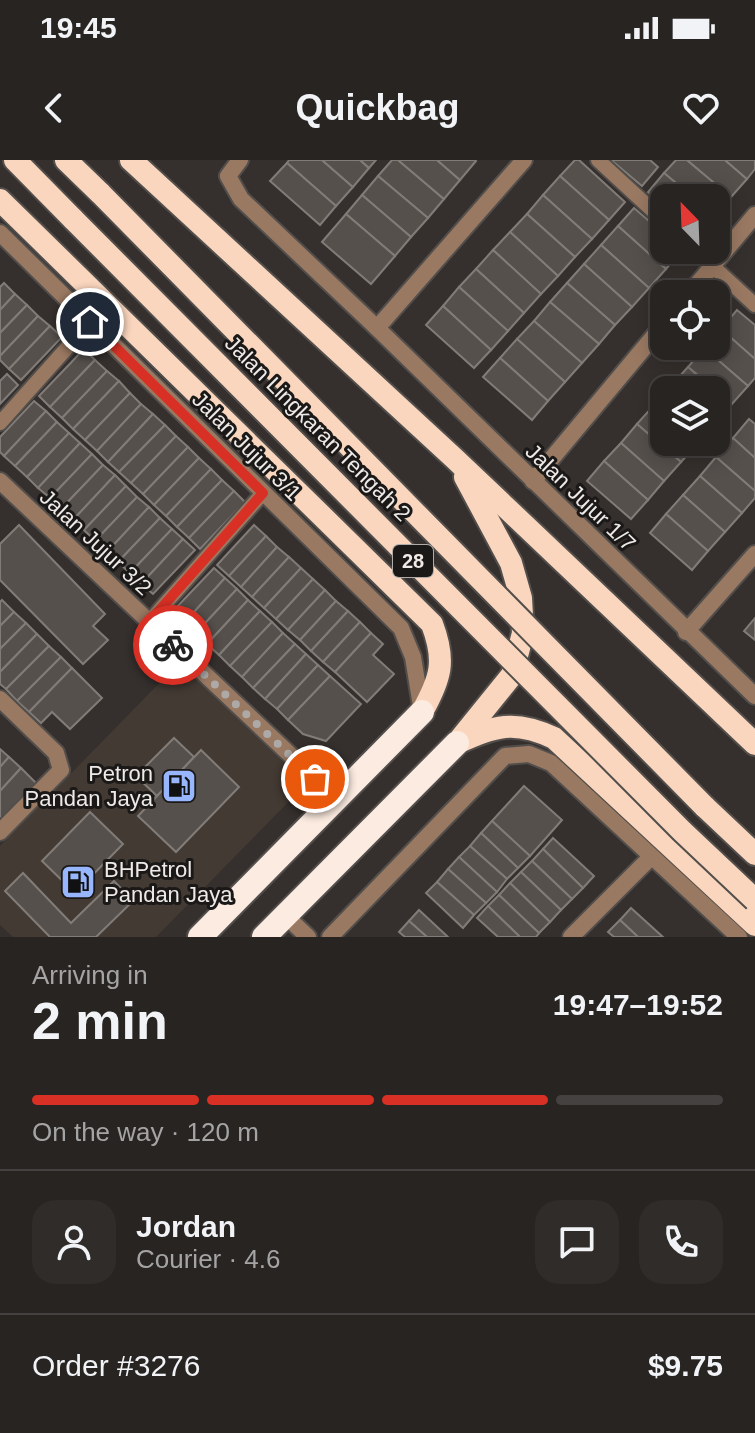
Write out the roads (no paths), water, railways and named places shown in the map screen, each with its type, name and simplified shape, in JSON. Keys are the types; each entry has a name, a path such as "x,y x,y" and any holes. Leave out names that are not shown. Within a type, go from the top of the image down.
{"highway":[{"name":"Jalan Lingkaran Tengah 2","path":"15,160 682,831 755,900"},
{"name":"Jalan Lingkaran Tengah 2","path":"66,160 755,854"},
{"path":"131,160 455,459 755,744"},
{"path":"0,200 432,624 441,646 441,667 434,691 422,712 200,937"},
{"path":"264,937 457,743 512,675 523,633 521,598 511,563 455,459"},
{"path":"457,743 489,729 511,726 554,738 755,925"}],"street":[{"name":"Jalan Jujur 1/7","path":"240,160 228,176 241,199 755,696"},
{"path":"377,328 524,160"},
{"path":"701,280 755,215"},
{"name":"Jalan Jujur 3/1","path":"0,233 401,628 413,657 422,712"},
{"path":"533,481 650,341"},
{"name":"Jalan Jujur 3/2","path":"0,481 336,798"},
{"path":"686,632 755,554"},
{"path":"0,699 56,753 61,770 0,832"},
{"path":"330,937 505,756 529,754 551,763 739,937"},
{"path":"571,937 651,857"},
{"path":"286,916 308,937"}],"lane":[{"path":"598,160 650,208"},
{"path":"711,264 755,305"},
{"path":"0,423 90,322"},
{"path":"149,622 263,493"}],"place":[{"name":"Petron Pandan Jaya","path":"179,786"},
{"name":"BHPetrol Pandan Jaya","path":"78,882"}]}
